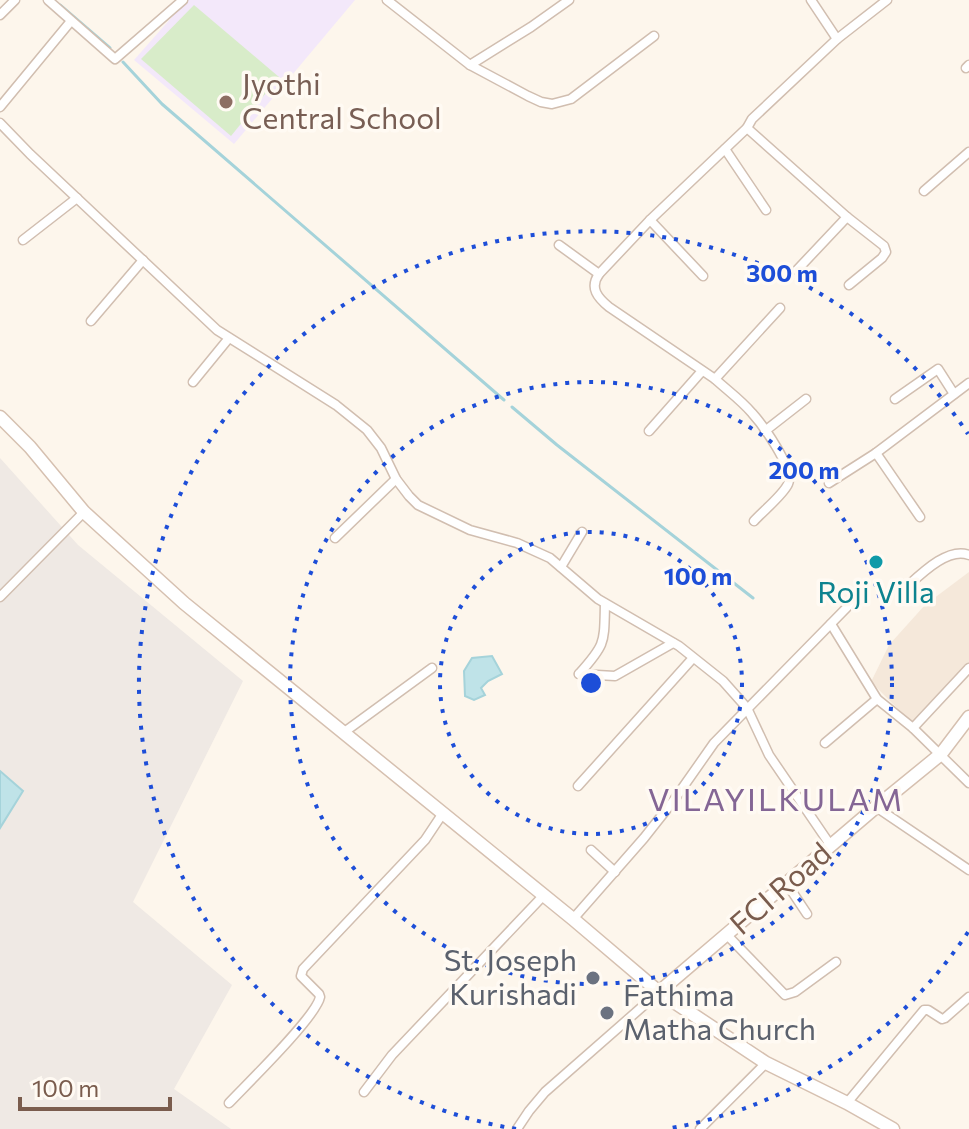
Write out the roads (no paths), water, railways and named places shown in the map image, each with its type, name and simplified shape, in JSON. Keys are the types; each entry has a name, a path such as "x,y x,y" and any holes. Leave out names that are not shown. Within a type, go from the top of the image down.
{"street":[{"path":"0,15 15,0"},
{"path":"48,0 115,59 183,0"},
{"path":"387,0 470,65 528,96 552,104 571,99 654,36"},
{"path":"470,65 569,0"},
{"path":"811,0 837,39"},
{"path":"754,521 790,480 786,465 765,431 744,404 715,379 600,299 594,289 596,279 650,220 747,128 752,119 837,39 887,0"},
{"path":"0,107 71,21"},
{"path":"0,123 217,330 336,405 367,430 381,448 396,479 409,496 429,512 550,558 605,604 673,643 723,681 747,708 769,755 831,846"},
{"path":"747,128 884,246 886,252 882,258 849,285"},
{"path":"725,149 766,210"},
{"path":"924,191 969,152"},
{"path":"23,240 77,198"},
{"path":"797,270 847,217"},
{"path":"650,220 703,276"},
{"path":"559,245 599,274"},
{"path":"91,321 143,260"},
{"path":"715,379 780,308"},
{"path":"193,382 229,338"},
{"path":"895,399 938,369 954,394"},
{"path":"649,431 702,371"},
{"path":"829,483 876,453 969,383"},
{"path":"765,431 806,399"},
{"path":"0,417 30,447 84,512 184,603 659,992 766,1063 847,1103 876,1125 893,1129"},
{"path":"876,453 920,517"},
{"path":"335,538 396,479"},
{"path":"0,597 84,512"},
{"path":"561,567 582,532"},
{"path":"902,591 941,559 958,552 968,552"},
{"path":"573,919 674,800 714,743 861,593"},
{"path":"605,604 603,645 579,674 615,676 673,643"},
{"path":"831,624 877,699 913,728 969,783"},
{"path":"578,786 693,658"},
{"path":"343,733 432,668"},
{"path":"913,728 969,668"},
{"path":"825,743 877,699"},
{"name":"FCI Road","path":"659,992 941,754 969,717"},
{"path":"876,807 969,870"},
{"path":"229,1103 318,1004 319,994 301,976 303,969 425,840 443,813"},
{"path":"591,850 615,872"},
{"path":"787,884 807,914"},
{"path":"364,1092 392,1055 543,896"},
{"path":"727,935 785,995 795,992 836,962"},
{"path":"517,1129 545,1092 659,992"},
{"path":"847,1103 921,1013 928,1010 942,1019 969,997"},
{"path":"700,1129 766,1063"}],"water":[{"path":"492,656 502,674 481,688 485,695 474,700 465,696 464,671 472,658"},
{"path":"0,771 23,791 0,828"}],"waterway":[{"path":"60,5 110,48"},
{"path":"123,62 162,104 504,400"},
{"path":"512,407 753,598"}],"place":[{"name":"Jyothi Central School","path":"226,102"},
{"name":"Roji Villa","path":"876,562"},
{"name":"St. Joseph Kurishadi","path":"593,978"},
{"name":"Fathima Matha Church","path":"607,1013"}],"district":[{"name":"VILAYILKULAM","path":"776,800"}]}
